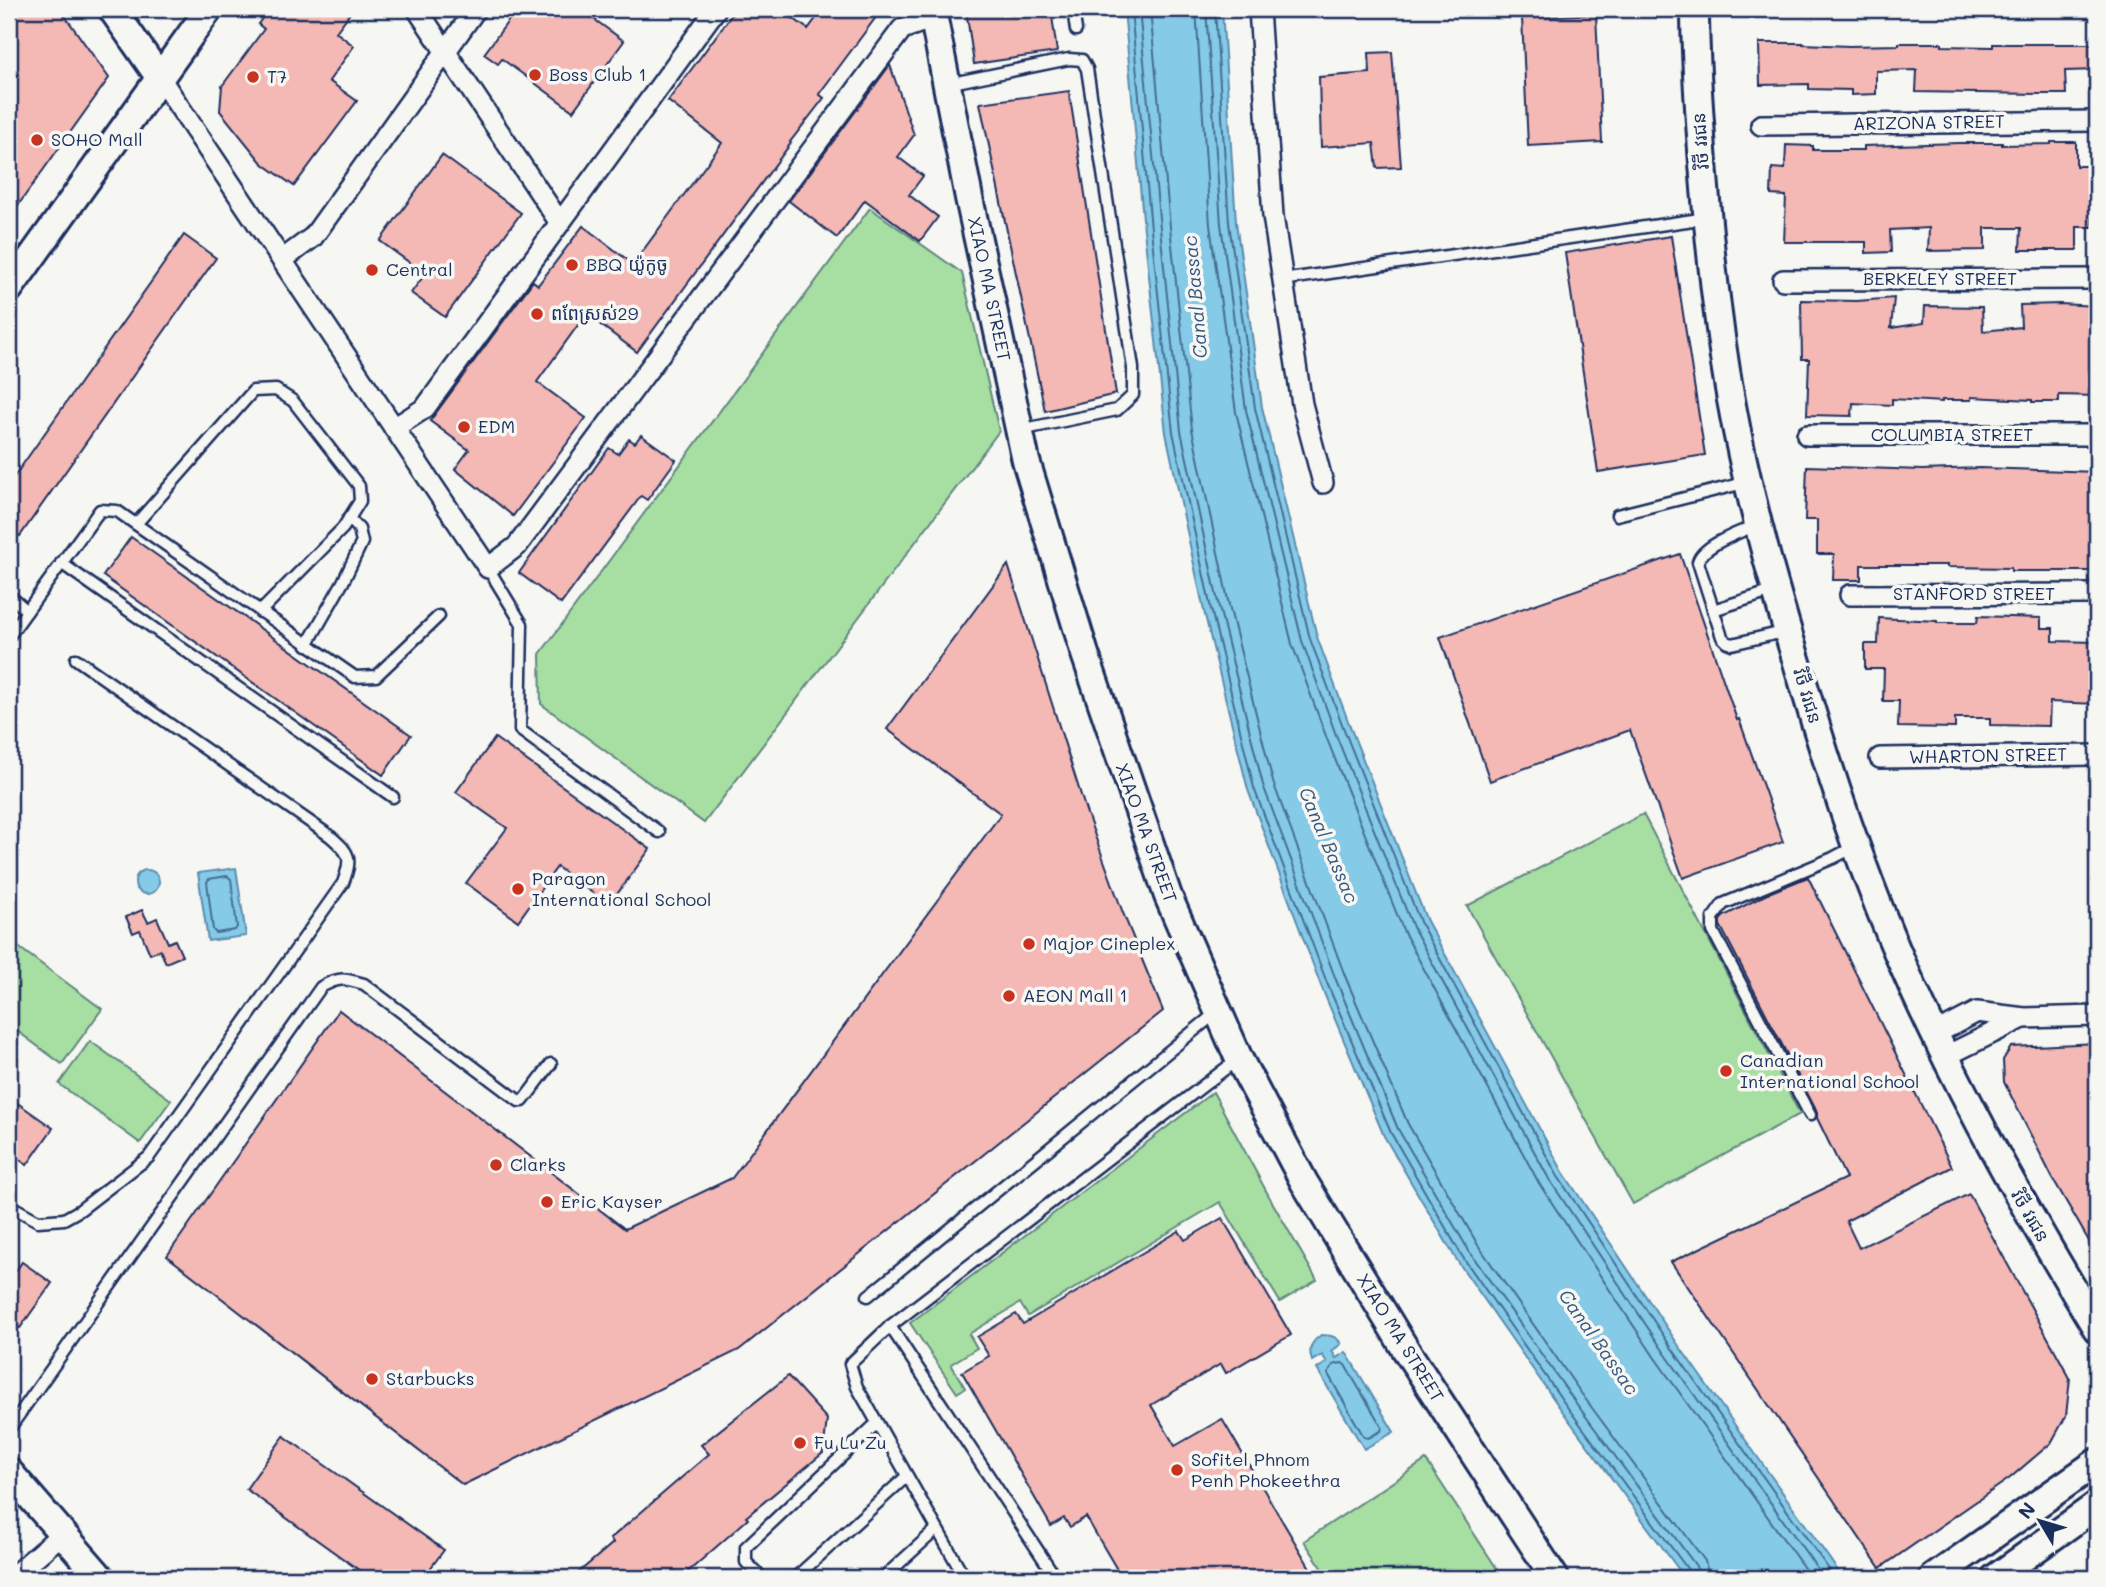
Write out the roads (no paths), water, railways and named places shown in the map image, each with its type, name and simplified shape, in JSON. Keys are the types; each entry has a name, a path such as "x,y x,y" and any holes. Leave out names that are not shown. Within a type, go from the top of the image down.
{"street":[{"path":"112,9 488,568 517,546 902,29 932,13"},
{"path":"9,289 209,9"},
{"path":"417,9 560,223"},
{"path":"282,260 313,237 476,9"},
{"path":"394,428 425,408 716,9"},
{"path":"1259,9 1273,216 1302,404 1323,483"},
{"name":"វិថី វរជន","path":"1695,9 1699,116 1707,218 1729,389 1758,524 1818,734 1855,846 1893,942 1940,1045 2011,1183 2097,1329"},
{"name":"XIAO MA STREET","path":"932,13 1026,461 1058,570 1167,897 1238,1059 1304,1182 1399,1338 1555,1578"},
{"name":"ARIZONA STREET","path":"1761,125 2097,121"},
{"name":"BERKELEY STREET","path":"1783,279 2097,279"},
{"name":"COLUMBIA STREET","path":"1807,435 2097,435"},
{"name":"STANFORD STREET","path":"1850,595 2097,594"},
{"name":"WHARTON STREET","path":"1880,758 2097,755"},
{"path":"1940,1045 1977,1012 2024,1017 2097,1016"},
{"path":"1933,1578 2097,1463"},
{"path":"9,1472 101,1578"},
{"path":"1995,1578 2097,1505"},
{"path":"10,1578 63,1533"}],"lane":[{"path":"1073,9 1076,30"},
{"path":"947,84 1069,59 1082,60 1087,69 1133,368 1133,395 1117,410 1020,430"},
{"path":"1282,280 1707,218"},
{"path":"136,524 253,391 276,390 293,401 359,486 360,501 343,528 260,612"},
{"path":"1617,515 1749,482"},
{"path":"9,636 100,510 117,511 355,677 376,676 439,616"},
{"path":"307,645 362,542 359,529 349,518"},
{"path":"1758,524 1706,549 1698,562 1722,637 1727,642 1732,644 1787,631"},
{"path":"61,562 393,797"},
{"path":"488,568 522,624 520,730 659,832"},
{"path":"1713,610 1776,590"},
{"path":"9,595 27,611"},
{"path":"9,1205 38,1221 64,1219 80,1210 149,1157 343,883 350,863 345,849 330,836 76,659"},
{"path":"1810,1115 1713,931 1713,918 1723,904 1833,858 1855,846"},
{"path":"9,1429 321,987 333,980 345,978 364,984 519,1101 523,1101 551,1064"},
{"path":"867,1296 1217,1012"},
{"path":"965,1578 857,1387 850,1364 890,1326 1238,1059"},
{"path":"890,1326 1056,1578"},
{"path":"762,1578 746,1562 746,1548 877,1423"},
{"path":"795,1578 907,1476"},
{"path":"883,1578 937,1529"}],"water":[{"name":"Canal Bassac","path":"1124,9 1222,9 1236,222 1262,407 1317,637 1427,921 1563,1172 1677,1343 1843,1578 1685,1578 1560,1408 1456,1259 1384,1136 1321,986 1248,790 1204,611 1166,433"},
{"path":"236,868 246,936 208,941 198,873"},
{"path":"147,870 156,873 159,882 156,891 147,894 138,891 135,882 138,873"},
{"path":"1321,1335 1332,1336 1339,1341 1341,1344 1332,1351 1336,1358 1346,1352 1394,1432 1364,1449 1317,1369 1327,1362 1322,1355 1312,1361 1311,1346"}],"place":[{"name":"Boss Club 1","path":"535,75"},
{"name":"T7","path":"253,77"},
{"name":"SOHO Mall","path":"37,140"},
{"name":"BBQ យ៉ូកូចូ","path":"572,265"},
{"name":"Central","path":"372,270"},
{"name":"ពពែស្រស់29","path":"537,314"},
{"name":"EDM","path":"464,427"},
{"name":"Paragon International School","path":"518,889"},
{"name":"Major Cineplex","path":"1029,944"},
{"name":"AEON Mall 1","path":"1009,996"},
{"name":"Canadian International School","path":"1726,1071"},
{"name":"Clarks","path":"496,1165"},
{"name":"Eric Kayser","path":"547,1202"},
{"name":"Starbucks","path":"372,1379"},
{"name":"Fu Lu Zu","path":"800,1443"},
{"name":"Sofitel Phnom Penh Phokeethra","path":"1177,1470"}]}
